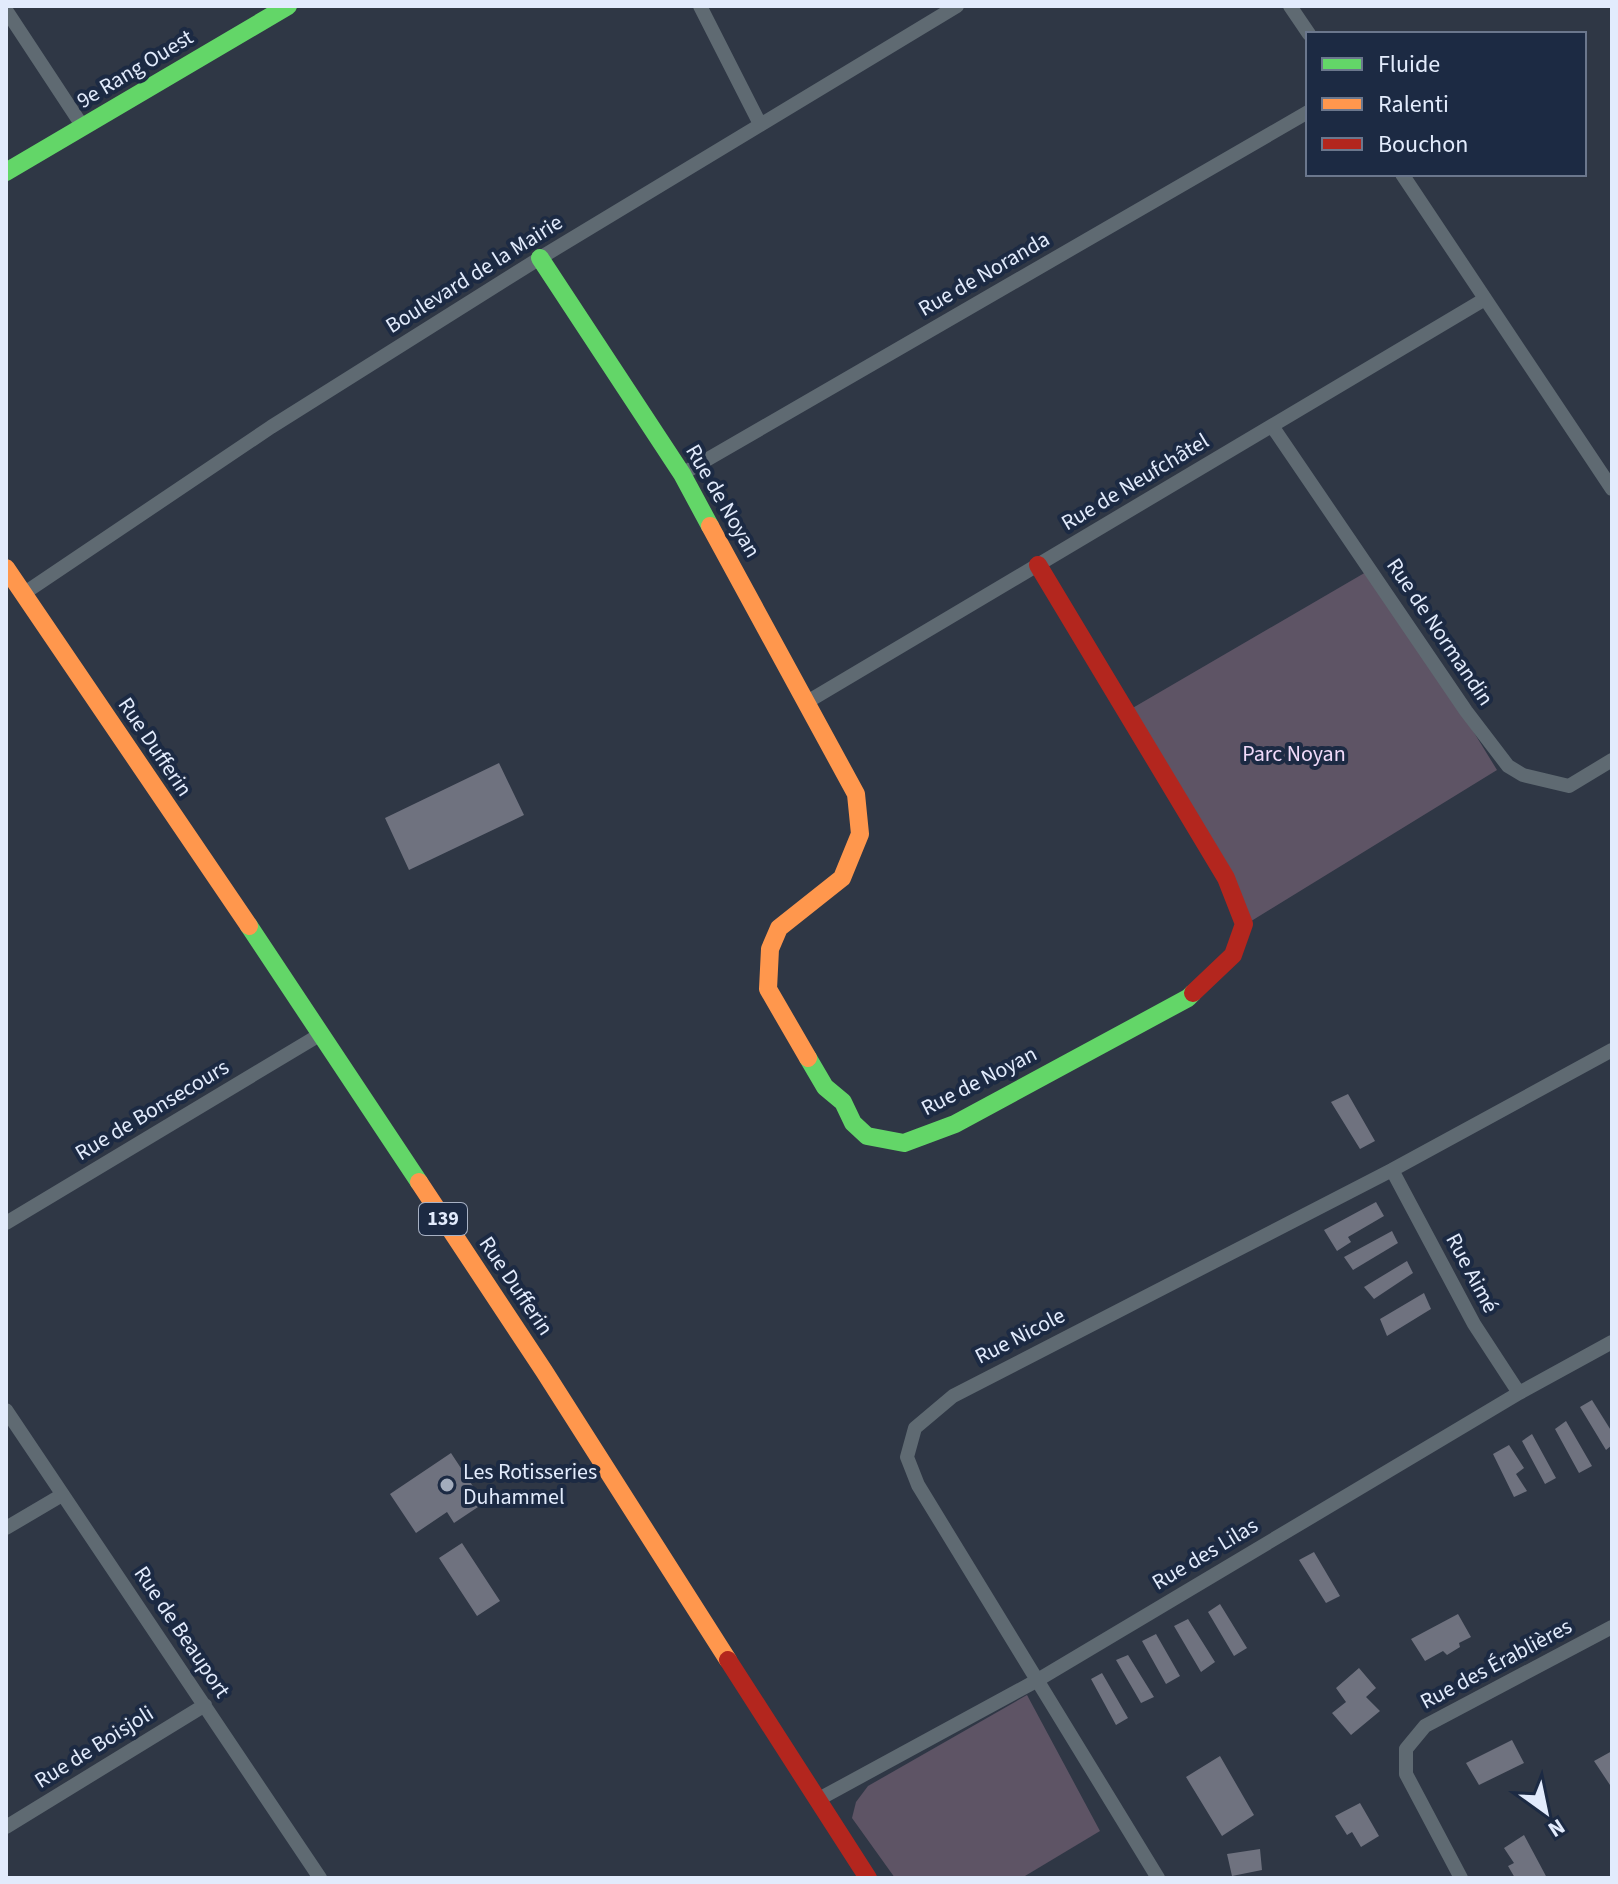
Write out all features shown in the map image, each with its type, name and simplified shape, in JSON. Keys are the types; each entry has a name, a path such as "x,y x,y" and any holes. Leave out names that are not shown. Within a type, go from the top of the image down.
{"street":[{"name":"9e Rang Ouest","path":"6,172 288,6"},
{"path":"700,6 760,124"},
{"name":"Boulevard de la Mairie","path":"23,594 271,427 540,258 957,6"},
{"path":"1290,6 1308,32"},
{"path":"6,10 83,127"},
{"name":"Rue de Noranda","path":"682,474 1306,113"},
{"path":"1403,176 1612,489"},
{"name":"Rue de Noyan","path":"540,258 682,474 856,794 860,834 842,878 779,928 770,949 768,989 825,1087 843,1102 853,1123 867,1136 904,1143 955,1124 1188,998 1233,955 1244,924 1226,878 1038,565"},
{"name":"Rue de Neufchâtel","path":"807,702 1485,299"},
{"name":"Rue de Normandin","path":"1272,426 1466,711 1508,766 1523,775 1569,786 1612,760"},
{"name":"Rue Dufferin","path":"6,568 544,1371 868,1878"},
{"name":"Rue de Bonsecours","path":"6,1223 321,1034"},
{"name":"Rue Nicole","path":"1158,1878 918,1485 907,1457 915,1428 953,1396 1392,1170 1612,1050"},
{"name":"Rue Aimé","path":"1392,1170 1474,1324 1519,1393"},
{"name":"Rue des Lilas","path":"819,1799 1036,1681 1519,1393 1612,1342"},
{"name":"Rue de Beauport","path":"6,1410 320,1878"},
{"path":"6,1528 62,1495"},
{"name":"Rue des Érablières","path":"1461,1878 1406,1774 1406,1749 1425,1726 1612,1627"},
{"name":"Rue de Boisjoli","path":"6,1827 205,1705"}],"green space":[{"name":"Parc Noyan","path":"1373,568 1497,770 1248,923 1124,713"},
{"path":"1027,1695 1100,1831 1025,1878 895,1878 852,1818 856,1802 868,1786"}],"building":[{"path":"499,763 524,815 409,870 385,818"},
{"path":"1348,1094 1375,1141 1360,1149 1331,1102"},
{"path":"1376,1202 1384,1216 1348,1237 1351,1242 1337,1251 1324,1230"},
{"path":"1392,1231 1398,1243 1353,1270 1344,1257"},
{"path":"1407,1261 1413,1273 1374,1299 1364,1287"},
{"path":"1424,1293 1431,1309 1387,1336 1380,1319"},
{"path":"1592,1400 1612,1432 1612,1445 1606,1450 1580,1407"},
{"path":"1566,1421 1592,1466 1579,1473 1555,1429"},
{"path":"1532,1434 1556,1478 1545,1484 1522,1441"},
{"path":"1509,1445 1524,1468 1516,1474 1527,1491 1514,1497 1493,1454"},
{"path":"451,1453 484,1503 454,1523 447,1512 416,1533 390,1494"},
{"path":"462,1543 500,1601 477,1616 439,1558"},
{"path":"1314,1552 1340,1596 1326,1603 1299,1560"},
{"path":"1220,1604 1247,1648 1234,1656 1208,1612"},
{"path":"1458,1614 1471,1637 1447,1655 1443,1651 1425,1661 1411,1639"},
{"path":"1188,1619 1215,1662 1201,1672 1174,1626"},
{"path":"1156,1634 1180,1676 1166,1684 1142,1641"},
{"path":"1128,1655 1154,1697 1141,1703 1116,1660"},
{"path":"1359,1668 1376,1688 1366,1697 1380,1711 1351,1735 1332,1713 1346,1702 1336,1688"},
{"path":"1102,1673 1128,1718 1116,1725 1091,1679"},
{"path":"1512,1740 1524,1763 1479,1785 1466,1763"},
{"path":"1612,1751 1612,1788 1594,1761"},
{"path":"1220,1756 1254,1815 1222,1836 1186,1777"},
{"path":"1360,1803 1379,1836 1361,1847 1352,1832 1347,1835 1335,1816"},
{"path":"1524,1835 1547,1878 1515,1878 1508,1866 1514,1863 1504,1848"},
{"path":"1260,1849 1262,1870 1232,1876 1227,1854"}],"traffic: fast":[{"path":"6,172 288,6"},
{"path":"540,258 682,474 710,526"},
{"path":"249,926 419,1182"},
{"path":"808,1058 825,1087 843,1102 853,1123 867,1136 904,1143 955,1124 1193,993"}],"traffic: slow":[{"path":"710,526 856,794 860,834 842,878 779,928 770,949 768,989 808,1058"},
{"path":"6,568 249,926"},
{"path":"419,1182 728,1660"}],"traffic: jam":[{"path":"1038,565 1226,878 1244,924 1233,955 1193,993"},
{"path":"728,1660 868,1878"}],"place":[{"name":"Les Rotisseries Duhammel","path":"447,1485"}]}
